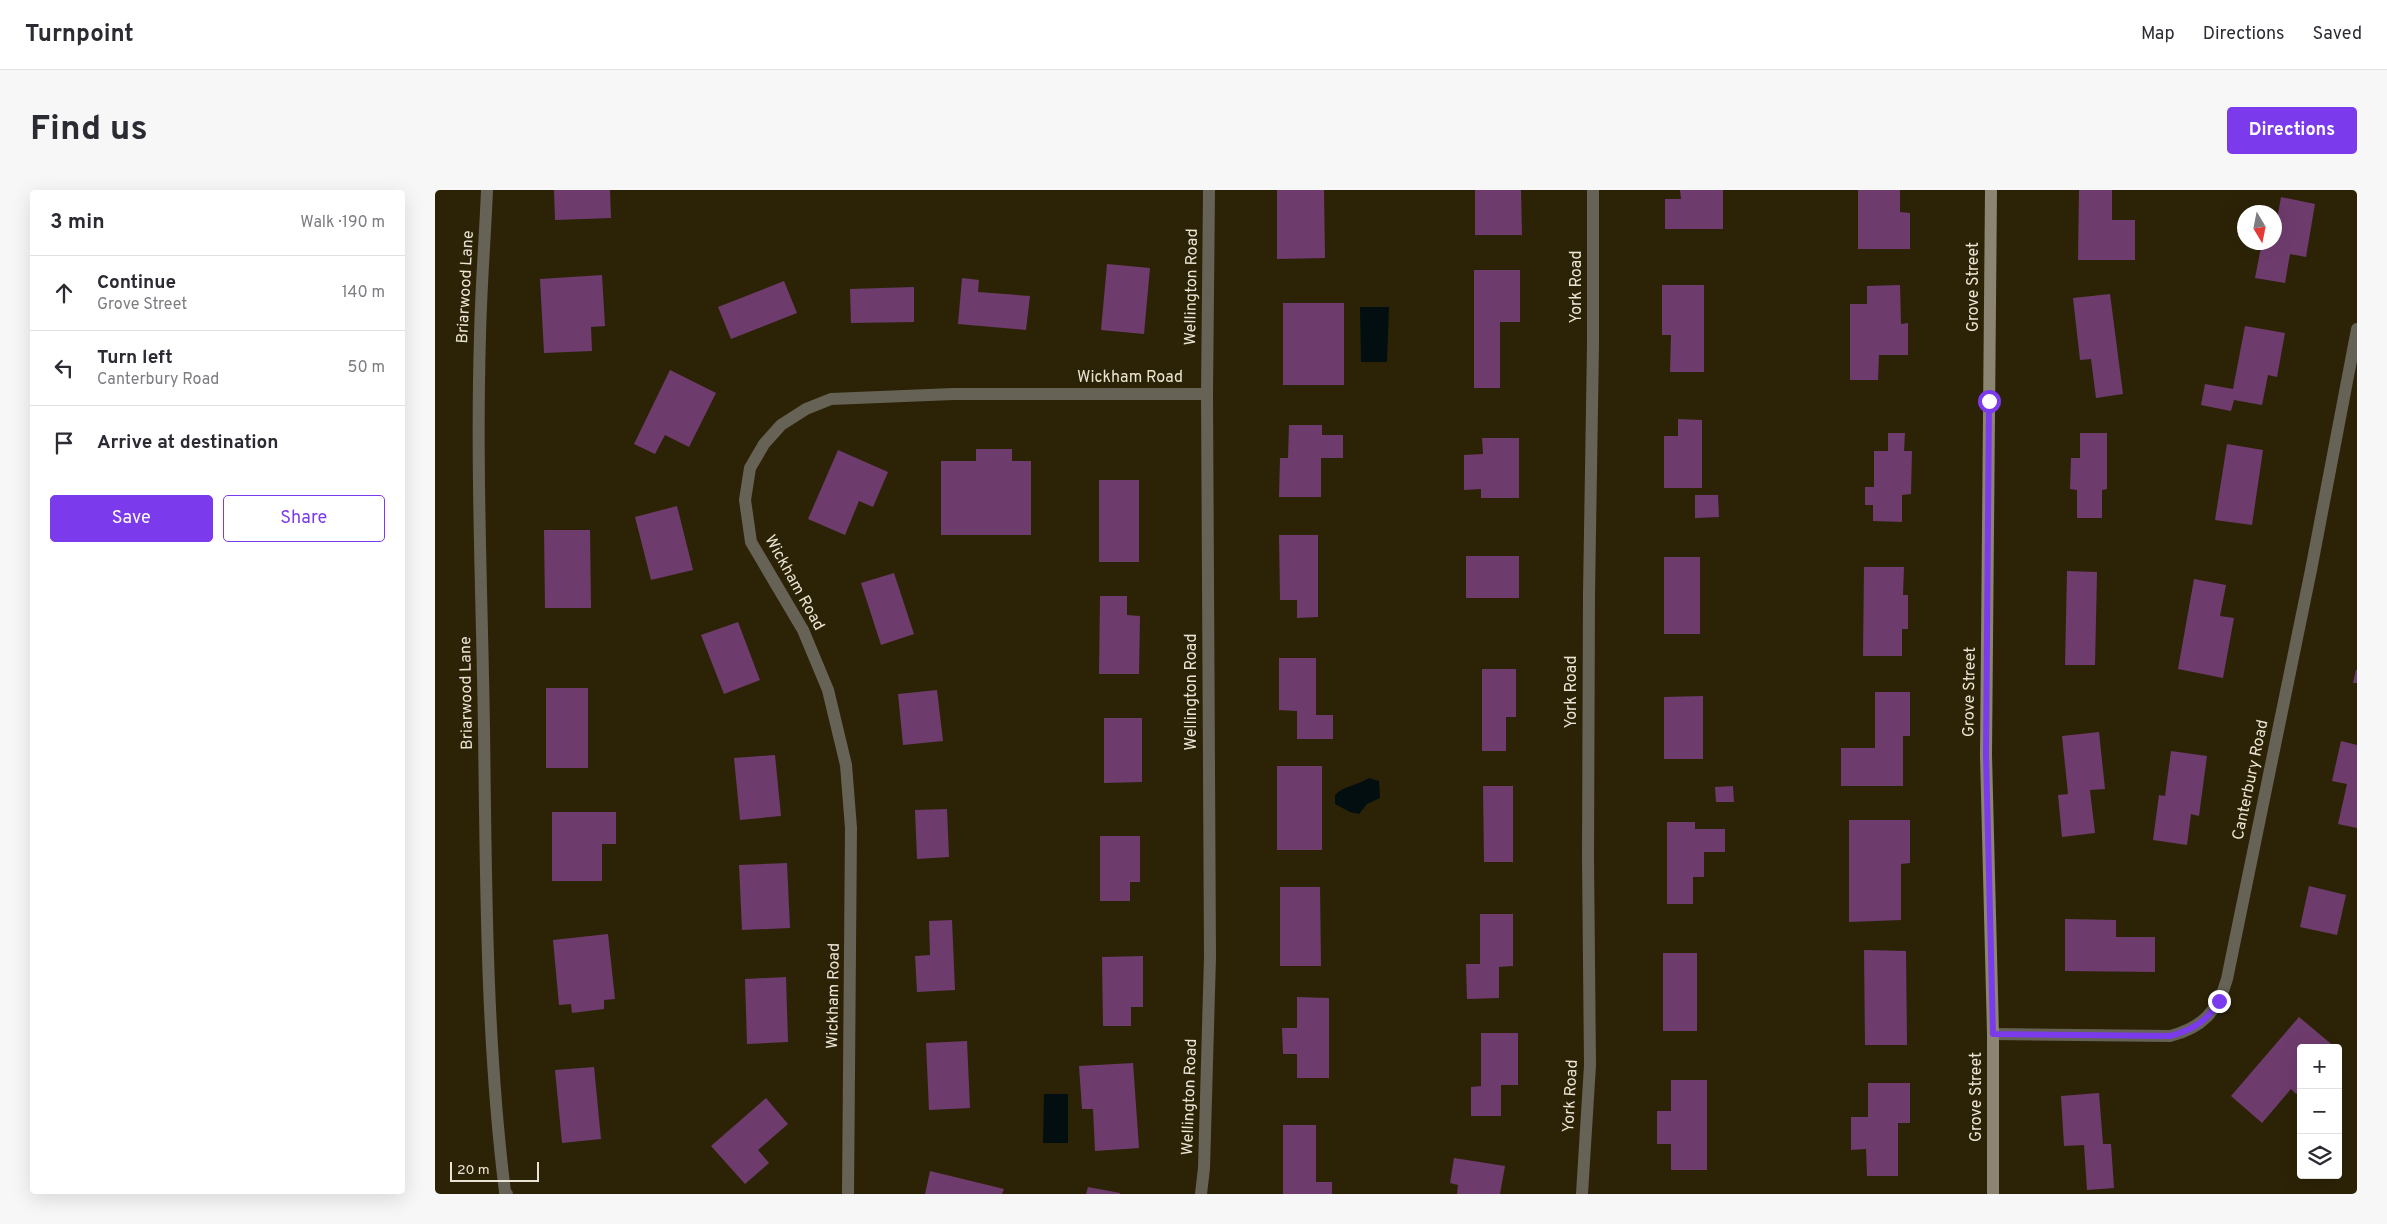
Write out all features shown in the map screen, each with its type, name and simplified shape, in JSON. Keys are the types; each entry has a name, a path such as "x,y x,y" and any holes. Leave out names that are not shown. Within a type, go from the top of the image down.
{"street":[{"name":"Briarwood Lane","path":"487,190 480,336 479,442 486,867 492,1023 501,1159 505,1192 507,1194"},
{"name":"Wellington Road","path":"1201,1194 1204,1168 1210,957 1207,394 1209,190"},
{"name":"York Road","path":"1582,1194 1590,1065 1588,643 1593,345 1593,190"},
{"name":"Grove Street","path":"1991,190 1986,755 1993,1034 1993,1194"},
{"name":"Canterbury Road","path":"1993,1034 2170,1036 2188,1031 2204,1021 2219,1001 2227,979 2311,570 2357,329"},
{"name":"Wickham Road","path":"848,1194 851,837 846,765 828,690 803,630 751,542 745,500 750,468 764,444 781,425 805,409 831,399 953,394 1207,394"}],"shaded area":[{"path":"1360,307 1389,307 1387,362 1361,362"},
{"path":"1369,778 1379,781 1380,798 1367,804 1359,814 1350,812 1335,804 1335,795 1338,792"},
{"path":"1044,1094 1068,1094 1068,1143 1043,1143"}],"building":[{"path":"554,190 610,190 611,218 555,220"},
{"path":"1277,190 1324,190 1325,258 1277,259"},
{"path":"1475,190 1521,190 1522,235 1475,235"},
{"path":"1680,190 1723,190 1723,229 1665,229 1665,199 1681,199"},
{"path":"1858,190 1900,190 1900,212 1910,213 1910,249 1858,249"},
{"path":"2079,190 2112,190 2112,220 2135,220 2135,260 2078,260"},
{"path":"2281,197 2315,204 2306,257 2290,254 2285,283 2255,278 2260,250 2282,250 2282,205 2280,205"},
{"path":"1107,264 1150,268 1144,334 1101,330"},
{"path":"1474,270 1520,270 1520,322 1500,322 1500,388 1474,388"},
{"path":"602,275 605,326 591,327 592,351 544,353 540,279"},
{"path":"962,278 979,280 978,292 1030,296 1026,330 958,324"},
{"path":"784,281 797,313 731,339 718,307"},
{"path":"1662,285 1704,285 1704,372 1670,372 1671,335 1662,335"},
{"path":"1900,285 1901,324 1908,323 1908,355 1879,355 1878,380 1850,380 1850,304 1867,304 1867,286"},
{"path":"914,287 914,322 851,323 850,289"},
{"path":"2110,294 2123,394 2096,398 2091,359 2080,360 2073,298"},
{"path":"1283,303 1344,303 1344,385 1283,385"},
{"path":"2245,326 2285,333 2277,377 2268,375 2262,405 2234,400 2231,411 2201,405 2205,384 2233,389"},
{"path":"670,370 716,393 689,447 665,435 655,454 634,444"},
{"path":"1678,419 1702,420 1702,488 1664,488 1664,436 1678,436"},
{"path":"1289,425 1322,425 1322,435 1343,435 1343,458 1321,458 1321,497 1279,497 1280,458 1288,458"},
{"path":"1888,433 1905,433 1904,451 1912,451 1911,494 1902,495 1902,522 1873,521 1873,505 1865,505 1865,487 1874,487 1874,451 1888,451"},
{"path":"2080,433 2107,433 2107,489 2102,490 2102,518 2077,518 2077,490 2070,489 2071,458 2080,458"},
{"path":"1482,438 1519,438 1519,498 1481,498 1481,489 1464,490 1464,455 1483,454"},
{"path":"2227,444 2263,450 2252,525 2215,520"},
{"path":"976,449 1012,449 1012,461 1031,461 1031,535 941,535 941,461 976,461"},
{"path":"838,450 888,472 873,507 859,501 845,535 808,519"},
{"path":"1099,480 1139,480 1139,562 1099,562"},
{"path":"1695,495 1718,495 1719,517 1695,518"},
{"path":"677,506 693,570 651,580 635,517"},
{"path":"544,530 590,530 591,608 545,608"},
{"path":"1279,535 1318,535 1318,617 1297,618 1297,600 1280,600"},
{"path":"1466,556 1519,556 1519,598 1466,598"},
{"path":"1664,557 1700,557 1700,634 1664,634"},
{"path":"1864,567 1904,567 1903,595 1908,595 1908,629 1902,629 1902,656 1863,656"},
{"path":"2067,571 2097,572 2095,665 2065,665"},
{"path":"894,573 914,634 881,645 861,583"},
{"path":"2194,579 2226,585 2220,616 2234,618 2223,678 2178,669"},
{"path":"1100,596 1127,596 1127,615 1140,616 1139,674 1099,674"},
{"path":"738,622 760,680 724,694 701,635"},
{"path":"1279,658 1316,658 1316,715 1333,715 1333,739 1297,739 1297,711 1279,710"},
{"path":"1482,669 1516,669 1516,717 1506,717 1506,751 1482,751"},
{"path":"2356,670 2357,683 2353,683"},
{"path":"546,688 588,688 588,768 546,768"},
{"path":"937,690 943,741 903,745 898,694"},
{"path":"1875,692 1910,692 1910,736 1903,736 1903,786 1841,786 1841,748 1875,748"},
{"path":"1703,696 1703,759 1664,759 1664,697"},
{"path":"1104,718 1142,718 1142,782 1104,783"},
{"path":"2099,732 2105,789 2090,790 2095,833 2062,837 2058,795 2068,794 2062,736"},
{"path":"2341,741 2357,745 2357,828 2338,824 2347,784 2332,781"},
{"path":"2171,751 2207,756 2199,816 2191,814 2187,845 2153,840 2159,795 2165,796"},
{"path":"775,755 781,816 740,820 734,758"},
{"path":"1277,766 1322,766 1322,850 1277,850"},
{"path":"1483,786 1513,786 1513,862 1484,862"},
{"path":"1733,786 1734,802 1716,802 1715,787"},
{"path":"947,809 949,857 917,859 915,810"},
{"path":"552,812 616,812 616,844 602,844 602,881 552,881"},
{"path":"1849,820 1910,820 1910,863 1901,864 1901,920 1849,922"},
{"path":"1667,822 1695,822 1695,829 1725,829 1725,852 1704,852 1704,877 1693,877 1693,904 1667,904"},
{"path":"1100,836 1140,836 1140,882 1130,882 1130,901 1100,901"},
{"path":"787,863 790,928 742,930 739,865"},
{"path":"2309,886 2346,895 2337,935 2300,927"},
{"path":"1280,887 1320,887 1321,966 1280,966"},
{"path":"1480,914 1513,914 1513,966 1499,967 1499,998 1467,999 1466,964 1480,964"},
{"path":"2065,919 2116,920 2116,937 2155,937 2155,972 2065,971"},
{"path":"952,920 955,990 917,992 915,956 930,955 929,921"},
{"path":"608,934 615,999 604,1000 604,1009 572,1013 571,1004 559,1005 553,940"},
{"path":"1864,950 1906,951 1907,1045 1865,1045"},
{"path":"1663,953 1697,953 1697,1031 1663,1031"},
{"path":"1143,956 1143,1007 1131,1007 1131,1026 1103,1026 1102,957"},
{"path":"786,977 788,1042 747,1044 745,979"},
{"path":"1297,997 1329,998 1329,1078 1297,1078 1297,1054 1283,1054 1282,1028 1297,1028"},
{"path":"2299,1017 2331,1044 2297,1044 2297,1093 2291,1089 2262,1123 2231,1096"},
{"path":"1481,1033 1518,1033 1518,1085 1501,1085 1501,1116 1471,1116 1471,1087 1481,1086"},
{"path":"967,1041 970,1108 929,1110 926,1043"},
{"path":"1133,1063 1139,1148 1095,1151 1093,1109 1082,1109 1079,1066"},
{"path":"594,1067 601,1139 562,1143 555,1070"},
{"path":"1671,1080 1707,1080 1707,1170 1671,1170 1671,1144 1657,1144 1657,1111 1671,1111"},
{"path":"1868,1083 1910,1083 1910,1123 1898,1123 1898,1176 1867,1176 1866,1149 1851,1150 1851,1117 1868,1117"},
{"path":"2099,1093 2103,1144 2111,1144 2114,1188 2087,1190 2084,1145 2064,1146 2061,1096"},
{"path":"766,1098 788,1124 758,1150 769,1163 745,1184 711,1146"},
{"path":"1283,1125 1316,1125 1316,1182 1332,1182 1332,1194 1283,1194"},
{"path":"1454,1158 1505,1166 1500,1194 1457,1194 1458,1185 1450,1183"},
{"path":"930,1171 1004,1189 1002,1194 925,1194"},
{"path":"1088,1187 1120,1193 1120,1194 1086,1194"}],"route":[{"path":"1989,401 1986,755 1993,1034 2170,1036 2188,1031 2204,1021 2219,1001"}]}
